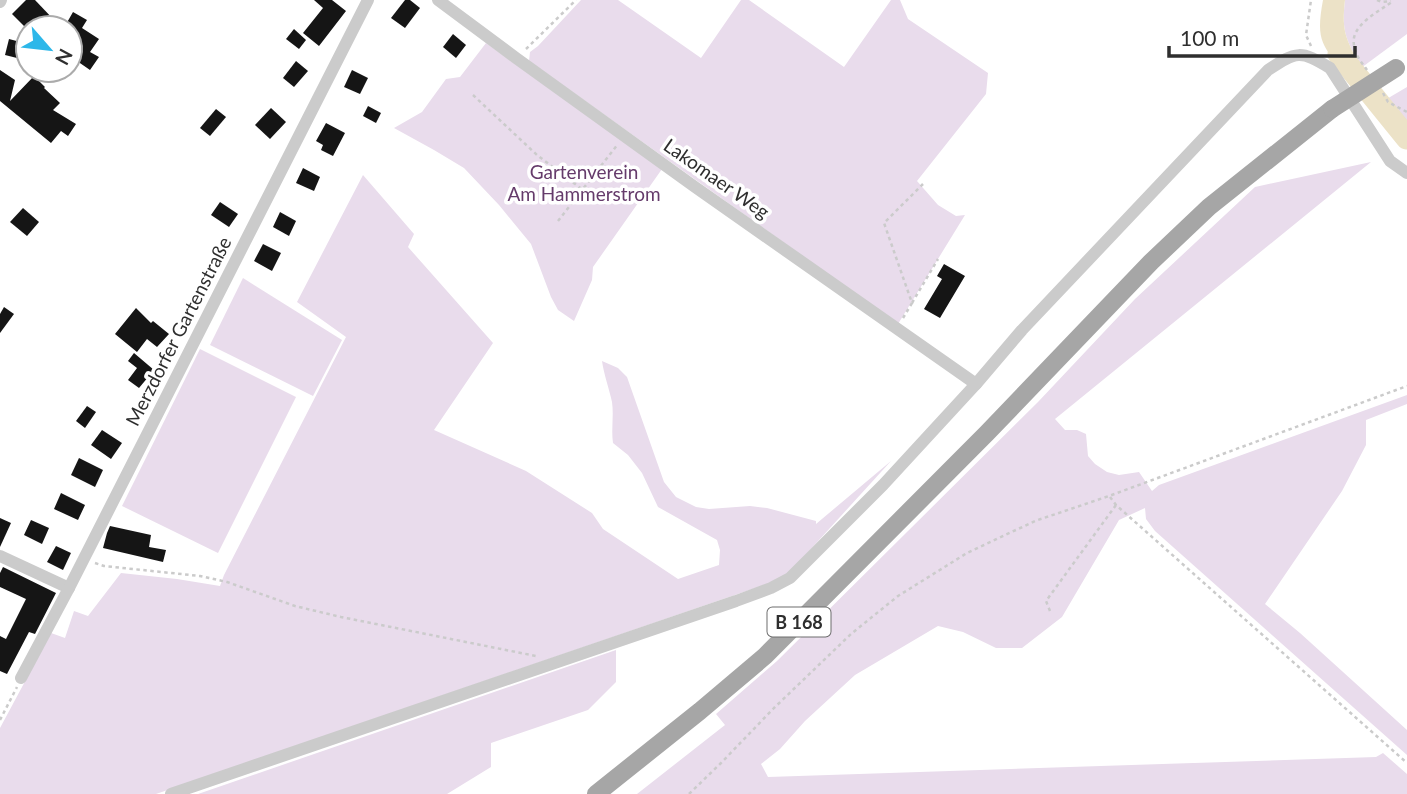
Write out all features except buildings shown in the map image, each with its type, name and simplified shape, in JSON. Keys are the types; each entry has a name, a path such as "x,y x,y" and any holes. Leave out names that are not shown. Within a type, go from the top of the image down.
{"main road":[{"name":"B 168","path":"596,794 765,656 1209,207 1332,109 1401,64"}],"street":[{"name":"Merzdorfer Gartenstraße","path":"21,678 368,0"},
{"name":"Lakomaer Weg","path":"438,0 624,136 976,384"},
{"path":"171,794 760,593 790,578 883,485 1022,330 1268,70 1287,58 1301,54 1330,68 1390,161 1407,173"},
{"path":"0,556 69,588"}],"path":[{"path":"516,58 576,0"},
{"path":"1311,0 1306,35 1315,59"},
{"path":"1377,0 1394,0"},
{"path":"1369,73 1356,54 1353,43 1356,32 1394,0"},
{"path":"1382,92 1388,102 1407,112"},
{"path":"473,95 537,155 583,190"},
{"path":"558,221 624,136"},
{"path":"912,303 884,223 923,184"},
{"path":"897,328 938,259"},
{"path":"689,794 852,634 898,596 978,548 1035,521 1407,386"},
{"path":"1109,496 1407,763"},
{"path":"1050,611 1046,601 1116,505"},
{"path":"84,558 103,566 200,576 227,582 307,609 560,661"},
{"path":"0,720 21,678"}],"green space":[{"path":"581,0 618,0 701,58 741,0 749,0 844,67 891,0 900,0 908,19 988,73 986,94 917,181 938,205 956,216 965,215 898,324 529,61 530,52"},
{"path":"1345,0 1407,0 1407,34 1361,68 1346,36"},
{"name":"Gartenverein Am Hammerstrom","path":"486,43 662,169 593,267 592,280 574,321 558,310 531,244 499,205 464,168 394,128 422,112 446,79 460,77"},
{"path":"1407,87 1407,123 1385,100"},
{"path":"1371,162 1055,419 1065,430 1077,430 1086,434 1088,456 1095,464 1107,472 1119,475 1139,472 1152,491 1159,485 1407,395 1407,404 1366,420 1366,445 1342,491 1265,604 1407,730 1407,755 1155,531 1146,519 1145,508 1119,520 1062,617 1022,648 996,648 963,632 938,626 855,675 805,721 780,749 761,764 768,777 1376,757 1383,753 1407,774 1407,794 637,794 725,725 716,714 777,661 1038,402 1135,299 1255,187"},
{"path":"363,175 414,234 408,247 493,343 434,430 526,471 592,513 603,529 678,579 719,565 720,550 717,540 658,507 642,473 628,455 613,443 612,402 602,361 618,368 627,377 664,482 676,497 696,507 767,508 816,521 816,524 891,461 789,573 767,584 156,794 0,794 0,728 51,633 65,638 74,611 88,616 121,573 220,586 346,337 297,302"},
{"path":"243,278 342,340 313,396 210,345"},
{"path":"200,349 296,397 218,553 122,506"},
{"path":"616,650 616,682 588,710 491,743 491,767 447,794 198,794"}],"shaded area":[{"path":"1323,0 1345,0 1346,36 1361,68 1348,78 1323,43 1320,26"}],"waterway":[{"path":"1339,54 1407,138"}]}
